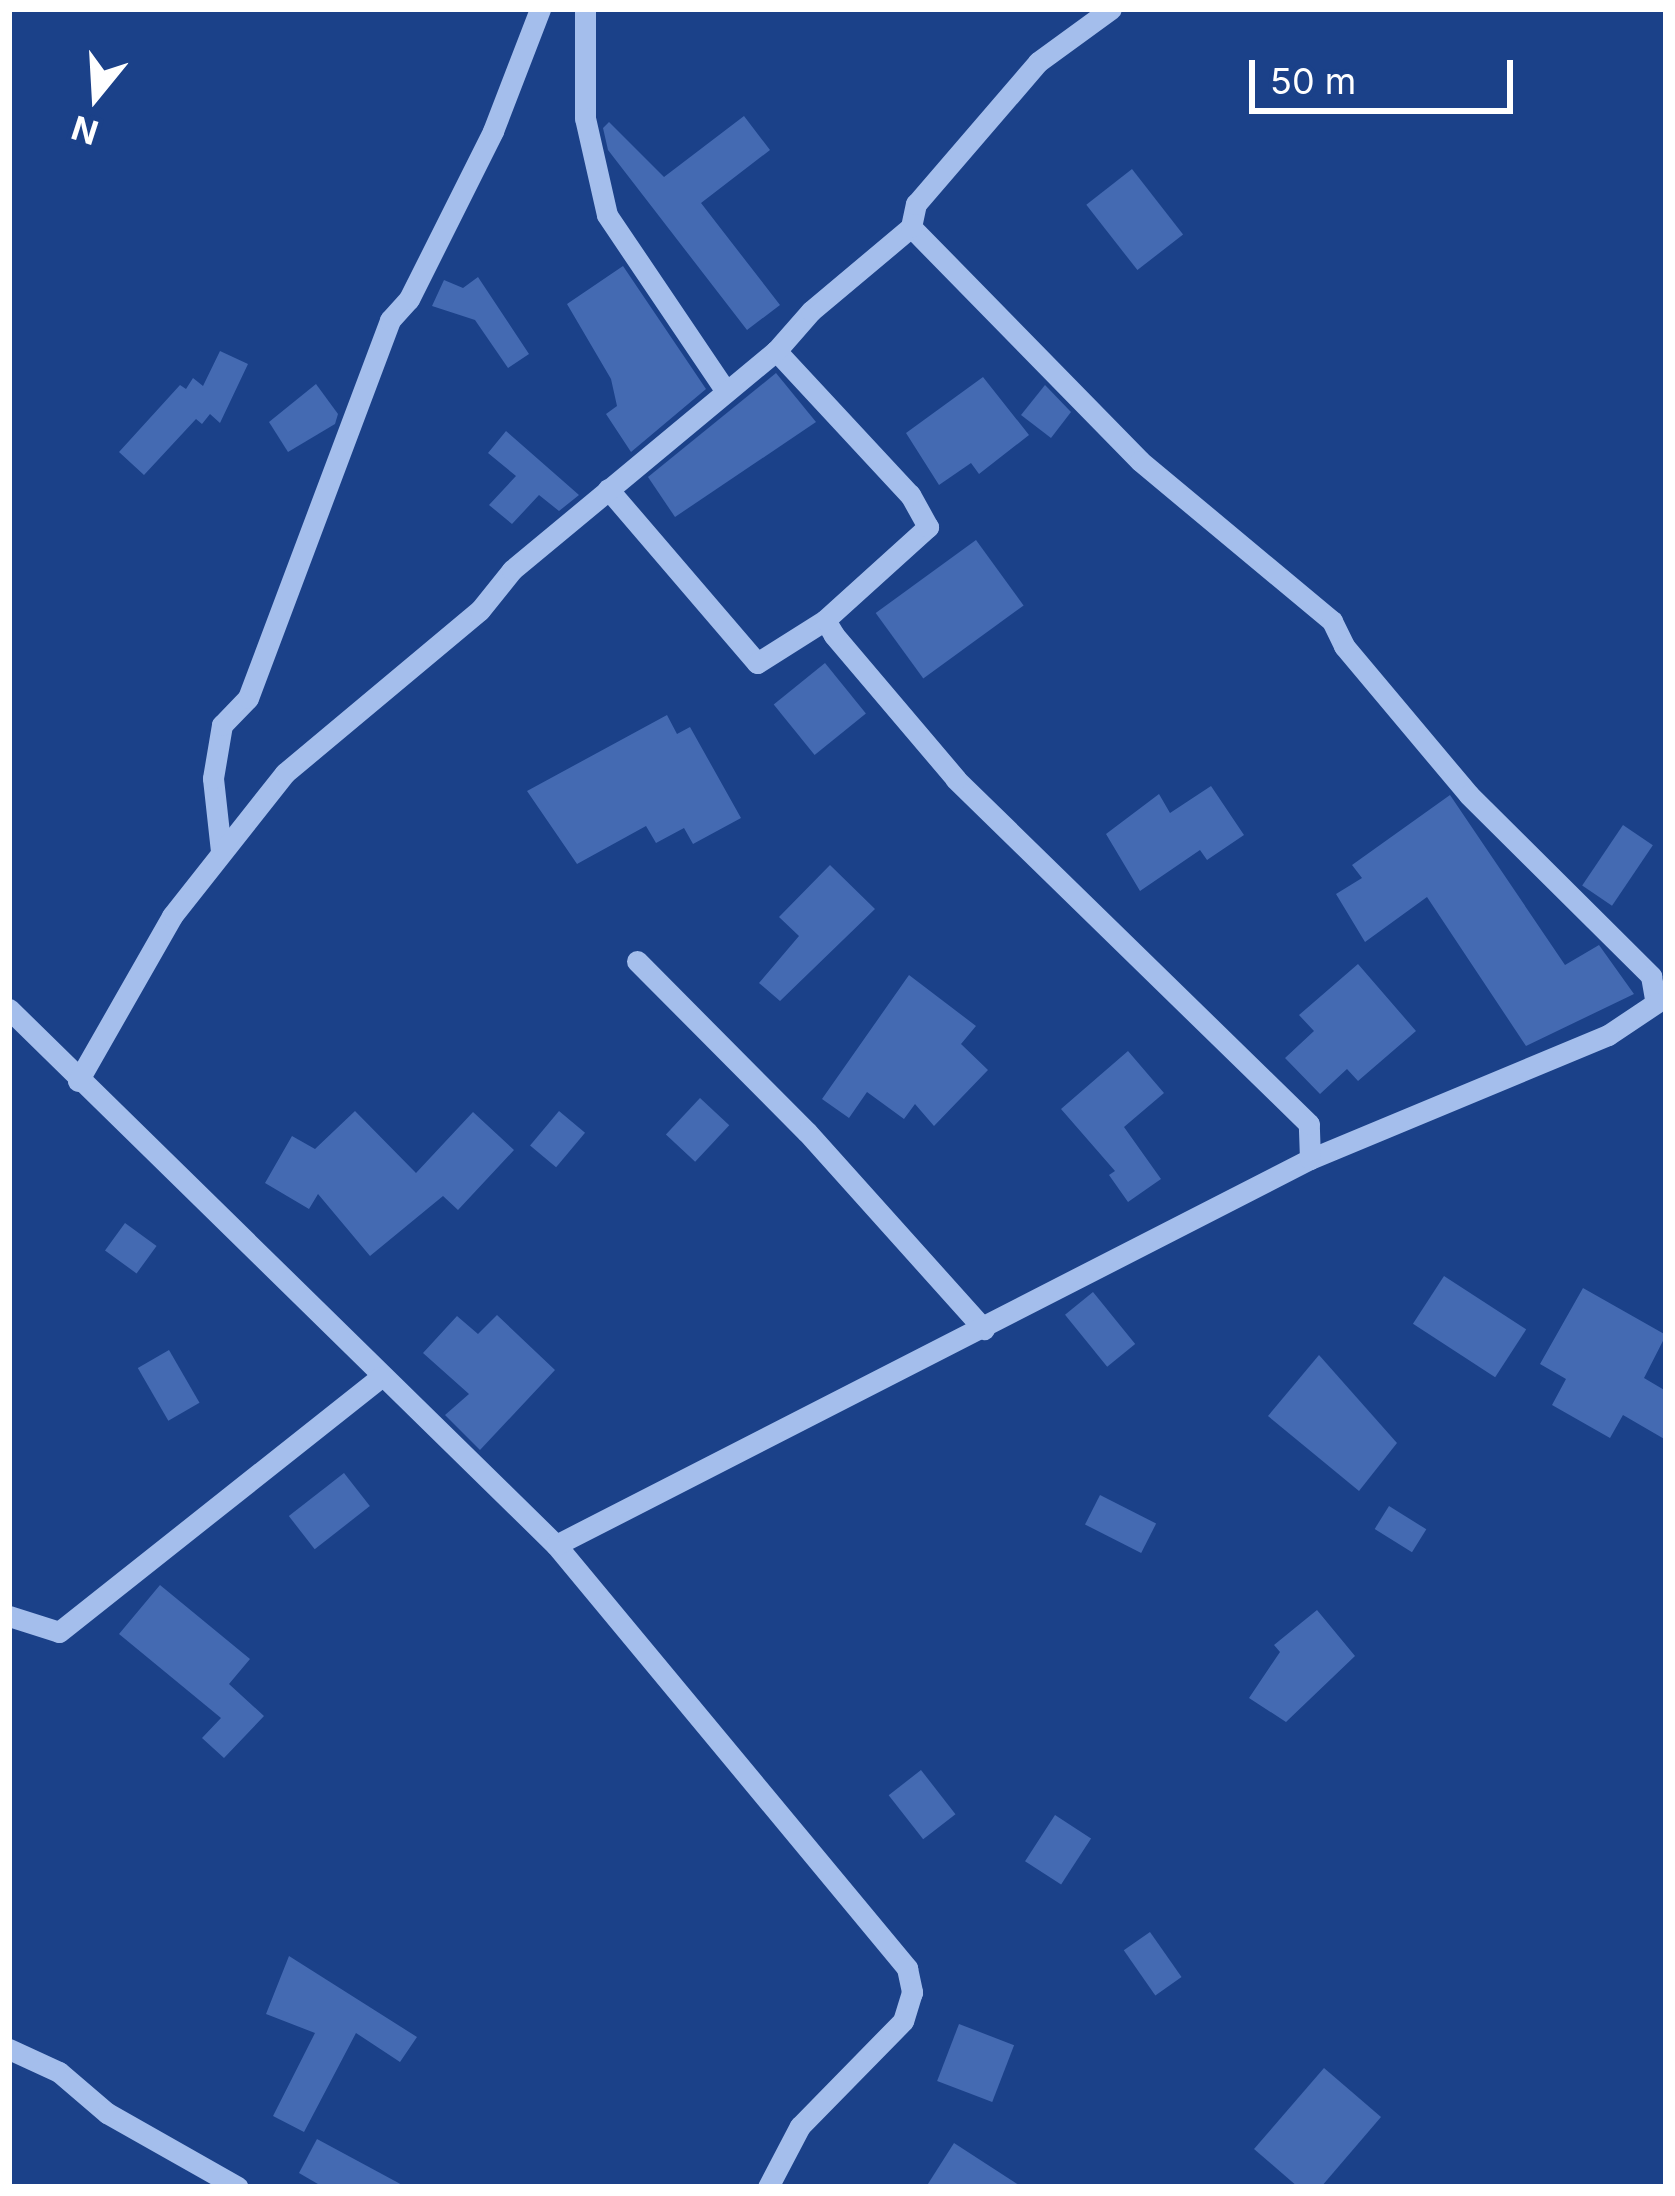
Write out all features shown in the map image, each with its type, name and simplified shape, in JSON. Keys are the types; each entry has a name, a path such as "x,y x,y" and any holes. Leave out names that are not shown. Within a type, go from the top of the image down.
{"street":[{"path":"220,851 213,778 222,725 248,698 390,320 409,299 494,131 540,9"},
{"path":"585,9 584,118 607,214 724,390"},
{"path":"78,1081 172,916 286,773 466,622 512,570 776,351 811,311 911,227 916,205 1038,62 1112,9"},
{"path":"556,1545 1310,1159 1608,1035 1656,1003 1659,970 1469,795 1344,646 1332,621 1140,461 911,227"},
{"path":"608,489 758,664 825,620 928,526 910,495 776,351"},
{"path":"825,620 956,779 1309,1124 1310,1159"},
{"path":"637,961 807,1132 984,1329"},
{"path":"9,1009 556,1545 907,1968 912,1993 903,2021 800,2126 768,2187"},
{"path":"9,1616 58,1632 381,1377"},
{"path":"9,2049 59,2072 107,2113 238,2187"}],"building":[{"path":"744,116 770,150 701,203 780,305 747,330 608,150 603,128 609,122 664,177"},
{"path":"1132,169 1183,234 1137,270 1086,205"},
{"path":"623,266 706,389 631,452 606,414 617,406 611,379 567,304"},
{"path":"478,277 529,354 508,368 475,320 432,306 444,280 463,288"},
{"path":"220,351 248,364 220,423 210,414 202,424 196,419 144,475 119,452 180,385 186,389 193,378 203,386"},
{"path":"776,373 816,422 675,517 648,477"},
{"path":"983,377 1029,435 979,474 971,463 939,485 906,433"},
{"path":"316,384 338,414 335,424 288,452 269,422"},
{"path":"1045,385 1071,412 1051,438 1021,415"},
{"path":"506,431 579,495 559,511 539,495 512,524 489,505 516,476 488,453"},
{"path":"976,540 1024,606 923,678 876,613"},
{"path":"825,663 866,714 815,755 774,705"},
{"path":"667,715 677,734 690,727 741,818 693,844 684,828 656,843 646,826 577,864 527,791"},
{"path":"1211,786 1244,835 1207,860 1200,850 1140,891 1106,834 1159,794 1170,813"},
{"path":"1450,795 1565,965 1599,945 1634,994 1526,1046 1427,897 1365,942 1336,894 1362,878 1352,865"},
{"path":"1623,825 1653,845 1612,906 1582,886"},
{"path":"830,865 875,909 780,1001 759,983 799,936 779,917"},
{"path":"1358,964 1416,1031 1358,1081 1347,1069 1320,1094 1285,1058 1314,1031 1299,1015"},
{"path":"909,975 976,1026 961,1044 988,1070 934,1126 915,1104 904,1119 867,1092 849,1118 822,1099"},
{"path":"1128,1051 1164,1093 1124,1127 1161,1179 1128,1202 1109,1175 1115,1171 1061,1109"},
{"path":"700,1098 729,1125 695,1162 666,1135"},
{"path":"355,1111 416,1173 473,1112 514,1150 458,1210 443,1196 370,1256 318,1194 309,1209 265,1183 292,1136 315,1149"},
{"path":"559,1111 585,1133 556,1167 530,1145"},
{"path":"125,1223 157,1246 137,1273 105,1251"},
{"path":"1444,1276 1526,1329 1495,1377 1413,1324"},
{"path":"1583,1288 1666,1335 1644,1378 1666,1391 1666,1440 1623,1415 1610,1438 1552,1405 1566,1379 1540,1364"},
{"path":"1093,1292 1135,1344 1107,1367 1065,1315"},
{"path":"497,1315 555,1370 480,1450 445,1415 469,1394 423,1353 457,1316 478,1334"},
{"path":"169,1350 200,1403 168,1421 138,1368"},
{"path":"1319,1355 1397,1443 1359,1491 1268,1416"},
{"path":"344,1473 370,1506 315,1549 289,1516"},
{"path":"1100,1495 1156,1524 1141,1553 1085,1524"},
{"path":"1389,1506 1426,1529 1412,1552 1375,1529"},
{"path":"160,1585 250,1659 229,1684 264,1716 224,1758 202,1738 221,1718 119,1634"},
{"path":"1317,1610 1355,1656 1286,1722 1249,1698 1280,1652 1274,1645"},
{"path":"921,1770 955,1814 923,1839 889,1795"},
{"path":"1055,1815 1091,1838 1061,1885 1025,1861"},
{"path":"1150,1932 1182,1977 1155,1995 1124,1950"},
{"path":"289,1956 417,2037 400,2062 356,2033 304,2132 273,2116 315,2033 266,2014"},
{"path":"959,2024 1014,2045 992,2102 937,2081"},
{"path":"1324,2068 1381,2117 1321,2187 1298,2187 1254,2149"},
{"path":"317,2139 406,2187 323,2187 299,2173"},
{"path":"954,2143 1022,2187 926,2187"}]}
